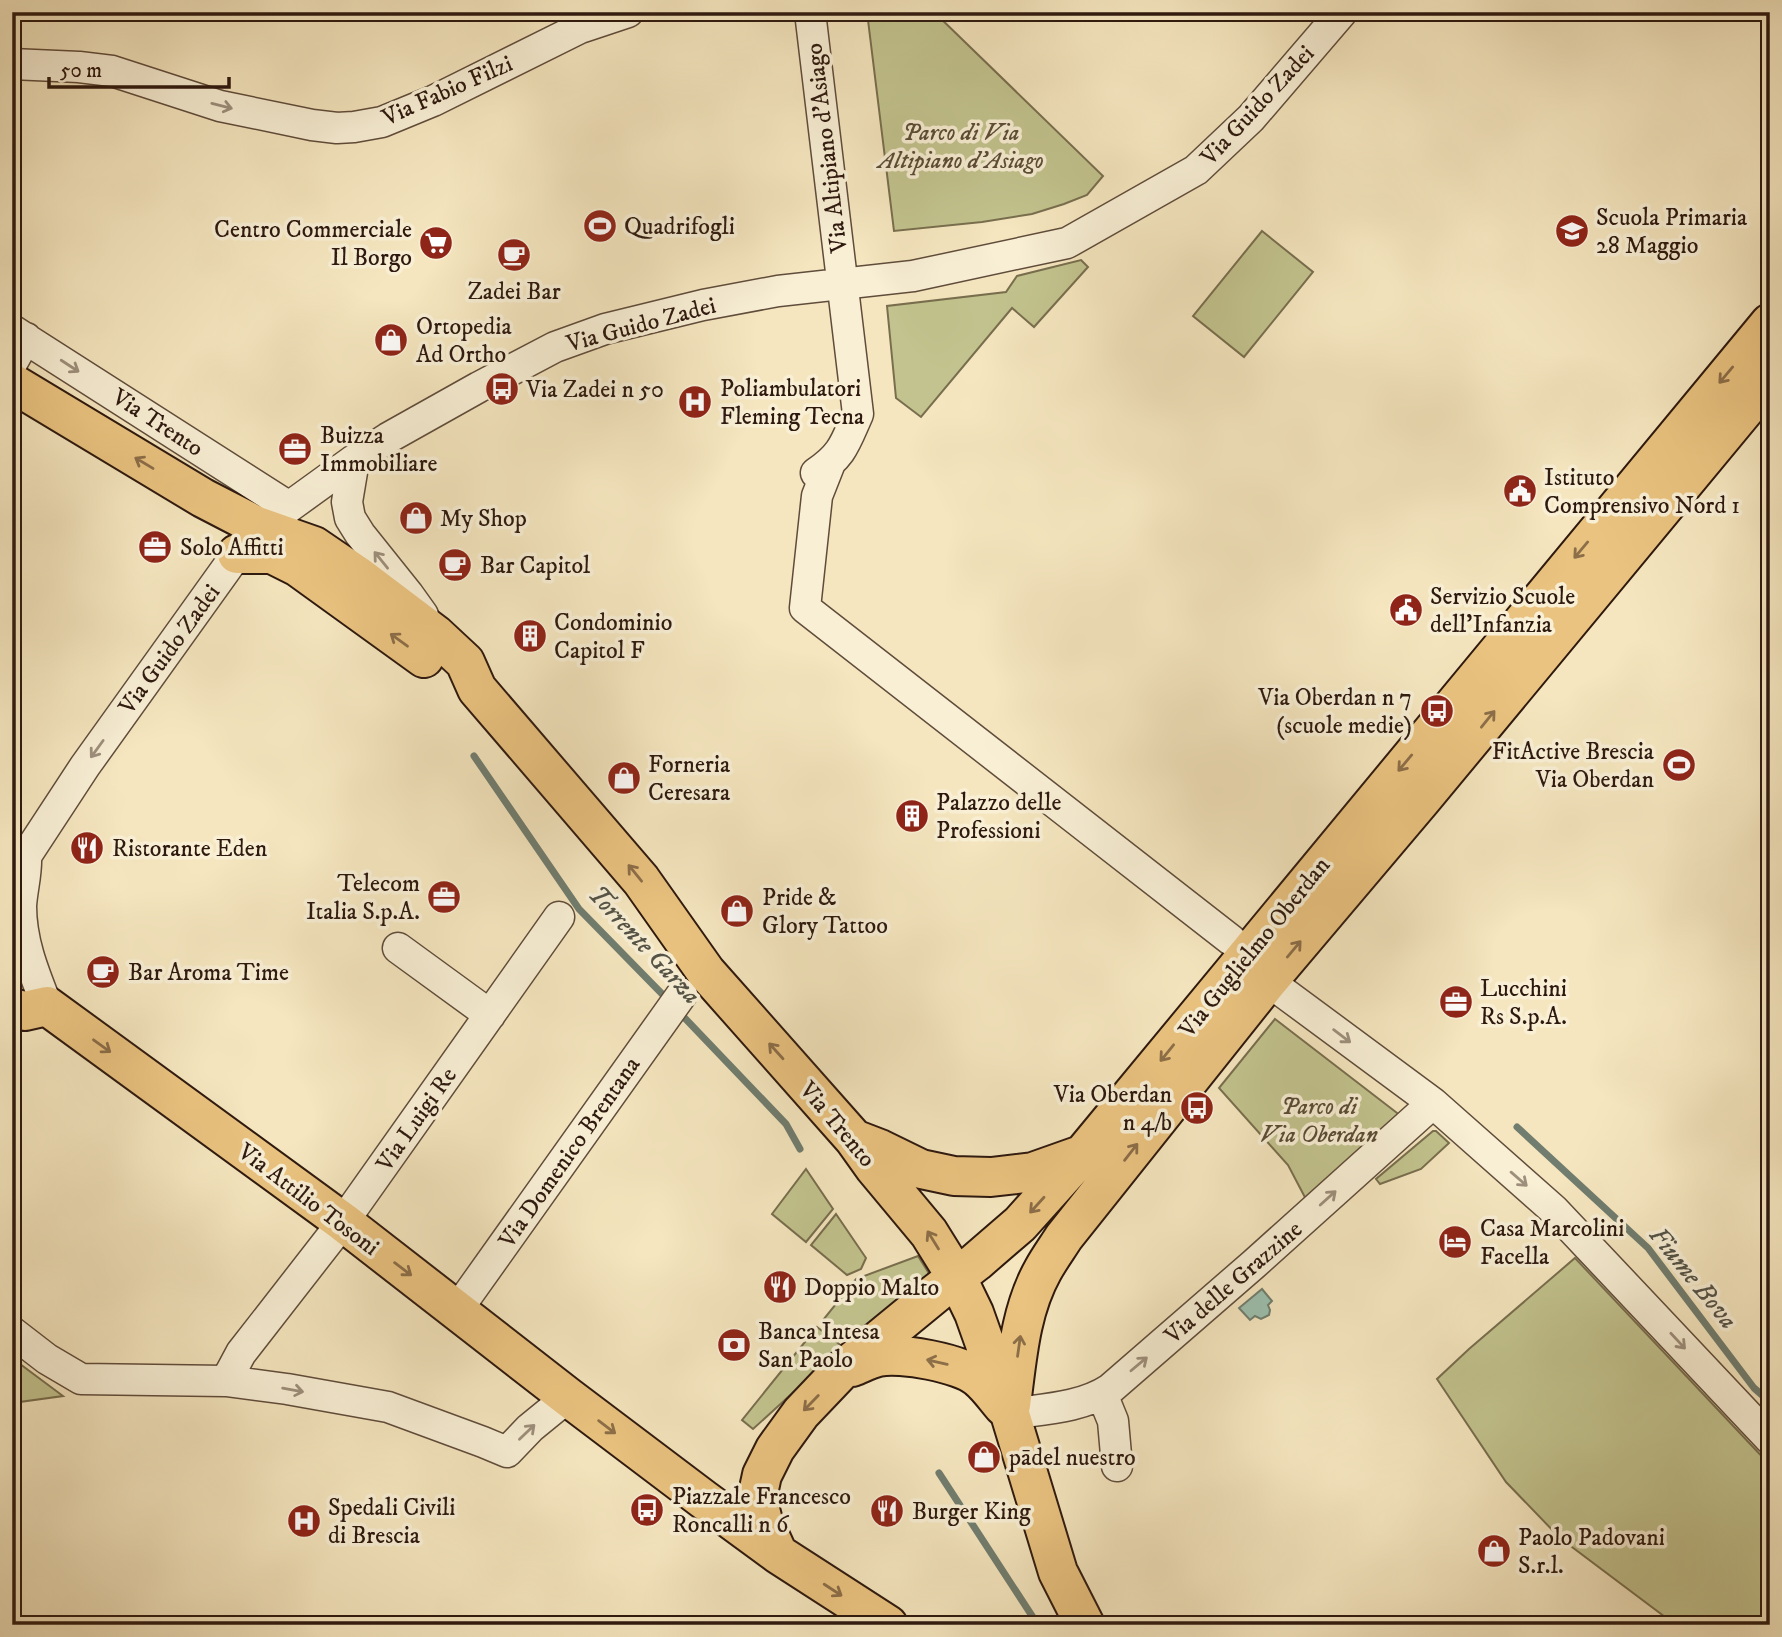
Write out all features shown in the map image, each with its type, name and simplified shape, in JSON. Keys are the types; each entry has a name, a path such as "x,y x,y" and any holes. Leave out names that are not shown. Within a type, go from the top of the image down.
{"main road":[{"name":"Via Guglielmo Oberdan","path":"778,1554 763,1521 757,1498 762,1475 775,1449 801,1413 841,1371 957,1278 1020,1223 1083,1154 1770,323"},
{"name":"Via Guglielmo Oberdan","path":"1010,1414 1020,1337 1028,1306 1042,1271 1064,1237 1268,981 1770,379"},
{"path":"12,383 203,498 247,540"},
{"name":"Via Trento","path":"247,540 314,546 436,635 465,662 477,689 641,880 706,972 853,1139 929,1233 957,1278 974,1313 1010,1414 1058,1572 1085,1625"},
{"name":"Via Trento","path":"247,540 298,567 449,676 477,689"},
{"name":"Via Attilio Tosoni","path":"30,1007 342,1222 568,1397 778,1554 888,1625"},
{"path":"853,1139 921,1169 954,1177 990,1177 1033,1172 1083,1154"},
{"path":"841,1371 878,1357 929,1360 953,1366 977,1377 1010,1414"}],"street":[{"name":"Via Fabio Filzi","path":"12,64 112,71 220,106 312,125 346,127 382,122 432,101 579,20 628,12"},
{"name":"Via Altipiano d'Asiago","path":"810,12 858,414 841,452 823,468 817,496 805,608 1231,940"},
{"name":"Via Guido Zadei","path":"19,857 247,540 289,507 388,438 555,347 605,329 703,305 778,291 913,276 1067,243 1196,170 1251,118 1342,12"},
{"name":"Via Trento","path":"17,344 289,507"},
{"name":"Via Trento","path":"354,460 347,502 349,518 436,635"},
{"path":"19,857 27,869 21,904 23,938 30,964 30,1007"},
{"name":"Via Luigi Re","path":"226,1381 240,1353 342,1222 559,917"},
{"path":"398,948 490,1015"},
{"path":"1268,981 1433,1103 1554,1210 1770,1439"},
{"name":"Via Domenico Brentana","path":"457,1310 674,1005"},
{"name":"Via delle Grazzine","path":"1010,1414 1072,1405 1102,1394 1145,1360 1433,1103"},
{"path":"12,1332 47,1359 81,1379 226,1381 287,1389 388,1407 507,1452 530,1428 568,1397"},
{"path":"1102,1394 1113,1421 1117,1466"}],"green space":[{"name":"Parco di Via Altipiano d'Asiago","path":"867,12 934,12 1103,176 1087,195 1032,214 894,231"},
{"path":"1262,231 1313,272 1244,357 1193,316"},
{"path":"1081,260 1088,267 1034,327 1012,308 921,417 896,398 887,306 1006,292 1017,276"},
{"name":"Parco di Via Oberdan","path":"1275,1019 1401,1116 1308,1203 1288,1165 1219,1088"},
{"path":"1433,1131 1449,1143 1421,1169 1380,1184 1376,1179"},
{"path":"806,1169 833,1209 806,1242 772,1214"},
{"path":"836,1214 866,1258 861,1269 847,1275 811,1245"},
{"path":"918,1256 930,1275 850,1340 823,1320 856,1279"},
{"path":"1575,1258 1770,1465 1770,1625 1673,1625 1560,1538 1506,1482 1437,1379"},
{"path":"817,1327 843,1347 753,1429 742,1420"},
{"path":"12,1358 63,1396 12,1403"}],"shaded area":[{"path":"1262,1289 1272,1301 1268,1305 1269,1315 1261,1319 1255,1316 1250,1320 1239,1308"}],"waterway":[{"name":"Torrente Garza","path":"474,756 579,909 668,1000"},
{"name":"Torrente Garza","path":"678,1011 786,1124 800,1149"},
{"name":"Fiume Bova","path":"1517,1127 1648,1248 1754,1388 1770,1402"},
{"name":"Torrente Garza","path":"939,1473 1038,1625"}],"place":[{"name":"Quadrifogli","path":"600,226"},
{"name":"Scuola Primaria 28 Maggio","path":"1572,231"},
{"name":"Centro Commerciale Il Borgo","path":"436,243"},
{"name":"Zadei Bar","path":"514,255"},
{"name":"Ortopedia Ad Ortho","path":"391,340"},
{"name":"Via Zadei n 50","path":"502,389"},
{"name":"Poliambulatori Fleming Tecna","path":"695,402"},
{"name":"Buizza Immobiliare","path":"295,449"},
{"name":"Istituto Comprensivo Nord 1","path":"1520,491"},
{"name":"My Shop","path":"416,518"},
{"name":"Solo Affitti","path":"155,547"},
{"name":"Bar Capitol","path":"455,565"},
{"name":"Servizio Scuole dell'Infanzia","path":"1406,610"},
{"name":"Condominio Capitol F","path":"530,636"},
{"name":"Via Oberdan n 7 (scuole medie)","path":"1437,711"},
{"name":"FitActive Brescia Via Oberdan","path":"1679,765"},
{"name":"Forneria Ceresara","path":"624,778"},
{"name":"Palazzo delle Professioni","path":"912,816"},
{"name":"Ristorante Eden","path":"87,848"},
{"name":"Telecom Italia S.p.A.","path":"444,897"},
{"name":"Pride & Glory Tattoo","path":"737,911"},
{"name":"Bar Aroma Time","path":"103,972"},
{"name":"Lucchini Rs S.p.A.","path":"1456,1002"},
{"name":"Via Oberdan n 4/b","path":"1197,1108"},
{"name":"Casa Marcolini Facella","path":"1455,1242"},
{"name":"Doppio Malto","path":"780,1287"},
{"name":"Banca Intesa San Paolo","path":"734,1345"},
{"name":"pādel nuestro","path":"984,1457"},
{"name":"Piazzale Francesco Roncalli n 6","path":"647,1510"},
{"name":"Burger King","path":"887,1511"},
{"name":"Spedali Civili di Brescia","path":"304,1521"},
{"name":"Paolo Padovani S.r.l.","path":"1494,1551"}]}
